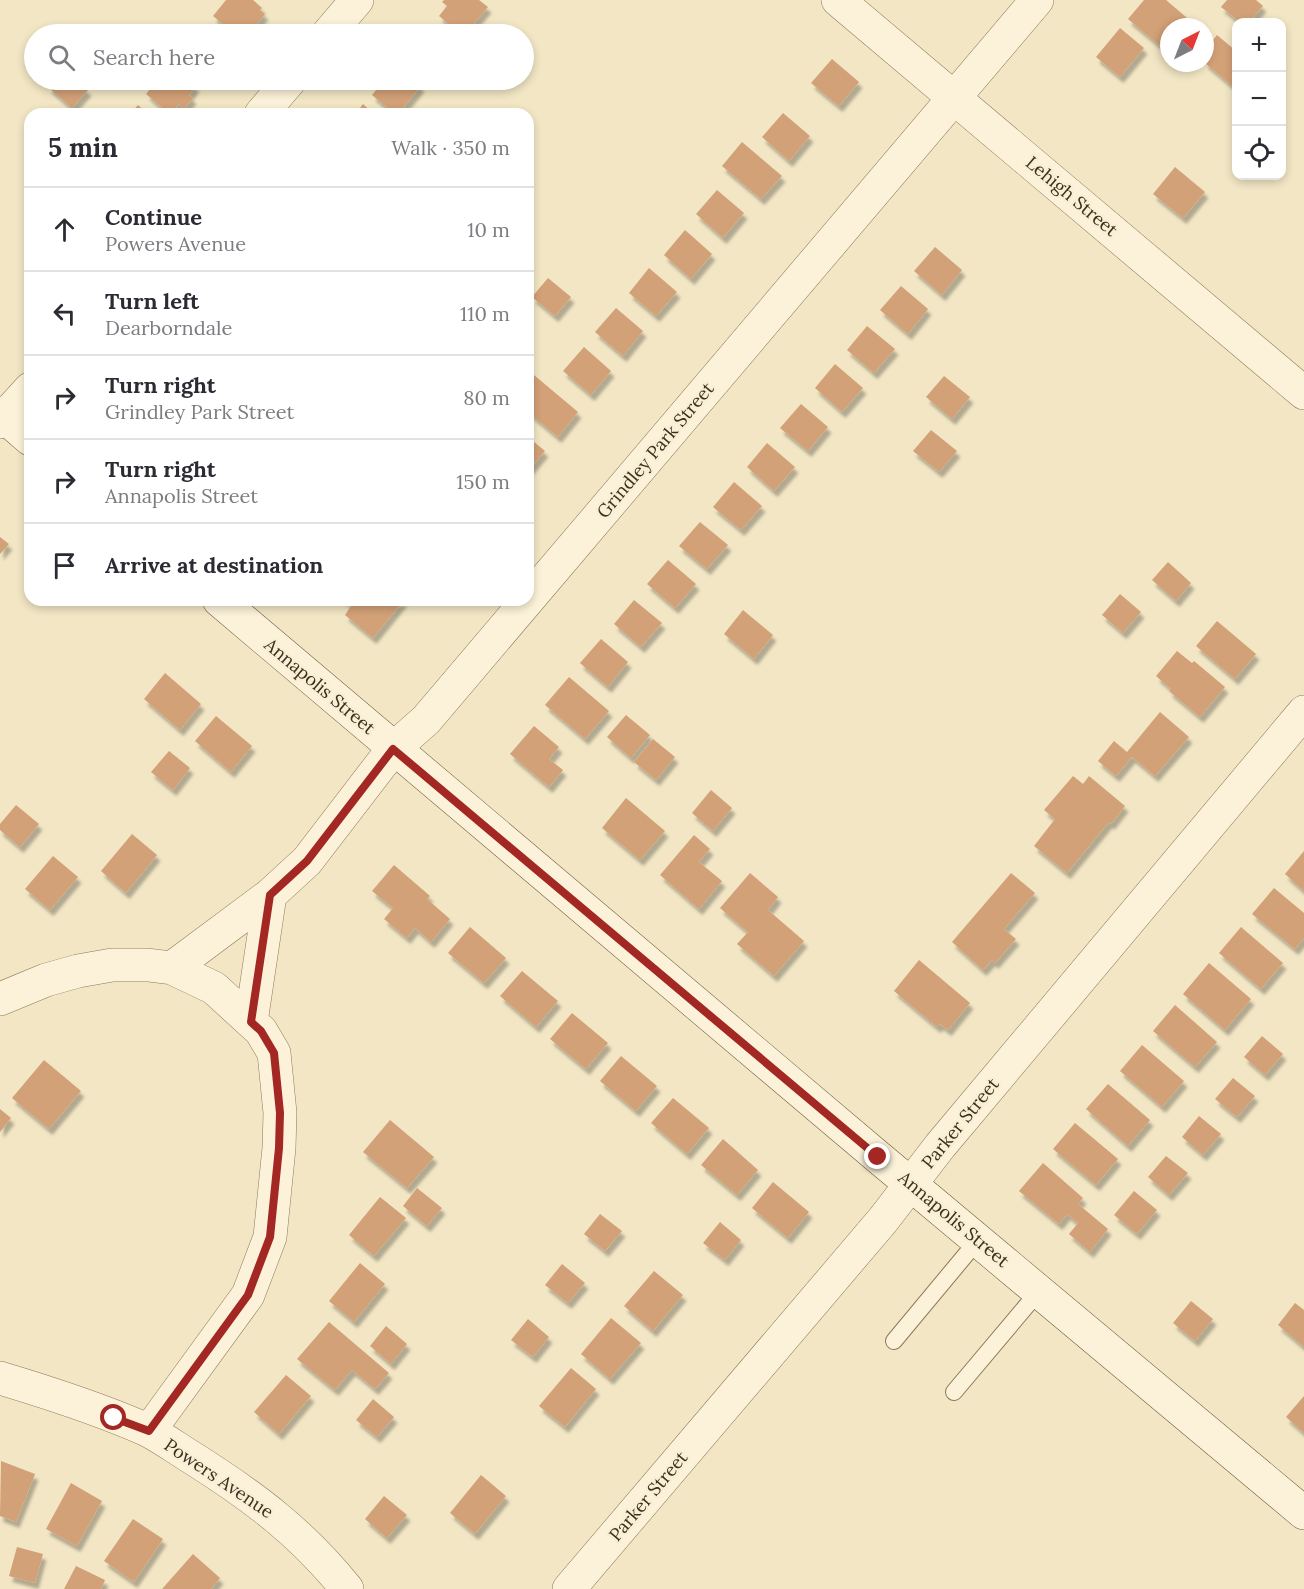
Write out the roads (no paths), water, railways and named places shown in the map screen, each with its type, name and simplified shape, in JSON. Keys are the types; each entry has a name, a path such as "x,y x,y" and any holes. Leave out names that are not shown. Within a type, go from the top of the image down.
{"street":[{"path":"337,24 357,0"},
{"name":"Lehigh Street","path":"838,0 1304,393"},
{"name":"Grindley Park Street","path":"534,593 1037,0"},
{"path":"266,108 281,90"},
{"path":"24,395 2,418 24,434"},
{"name":"Annapolis Street","path":"226,606 393,749 1304,1513"},
{"name":"Grindley Park Street","path":"172,968 270,895 307,861 393,749 426,720 523,606"},
{"name":"Parker Street","path":"569,1589 883,1220 940,1146 1304,712"},
{"path":"251,1022 270,895"},
{"path":"0,999 46,980 112,965 172,968 214,988 261,1031 274,1053 280,1113 279,1148 270,1237 248,1295 149,1431"},
{"name":"Powers Avenue","path":"0,1378 65,1398 149,1431 240,1488 282,1520 347,1589"}],"lane":[{"path":"894,1341 978,1240"},
{"path":"954,1392 1039,1291"}]}
